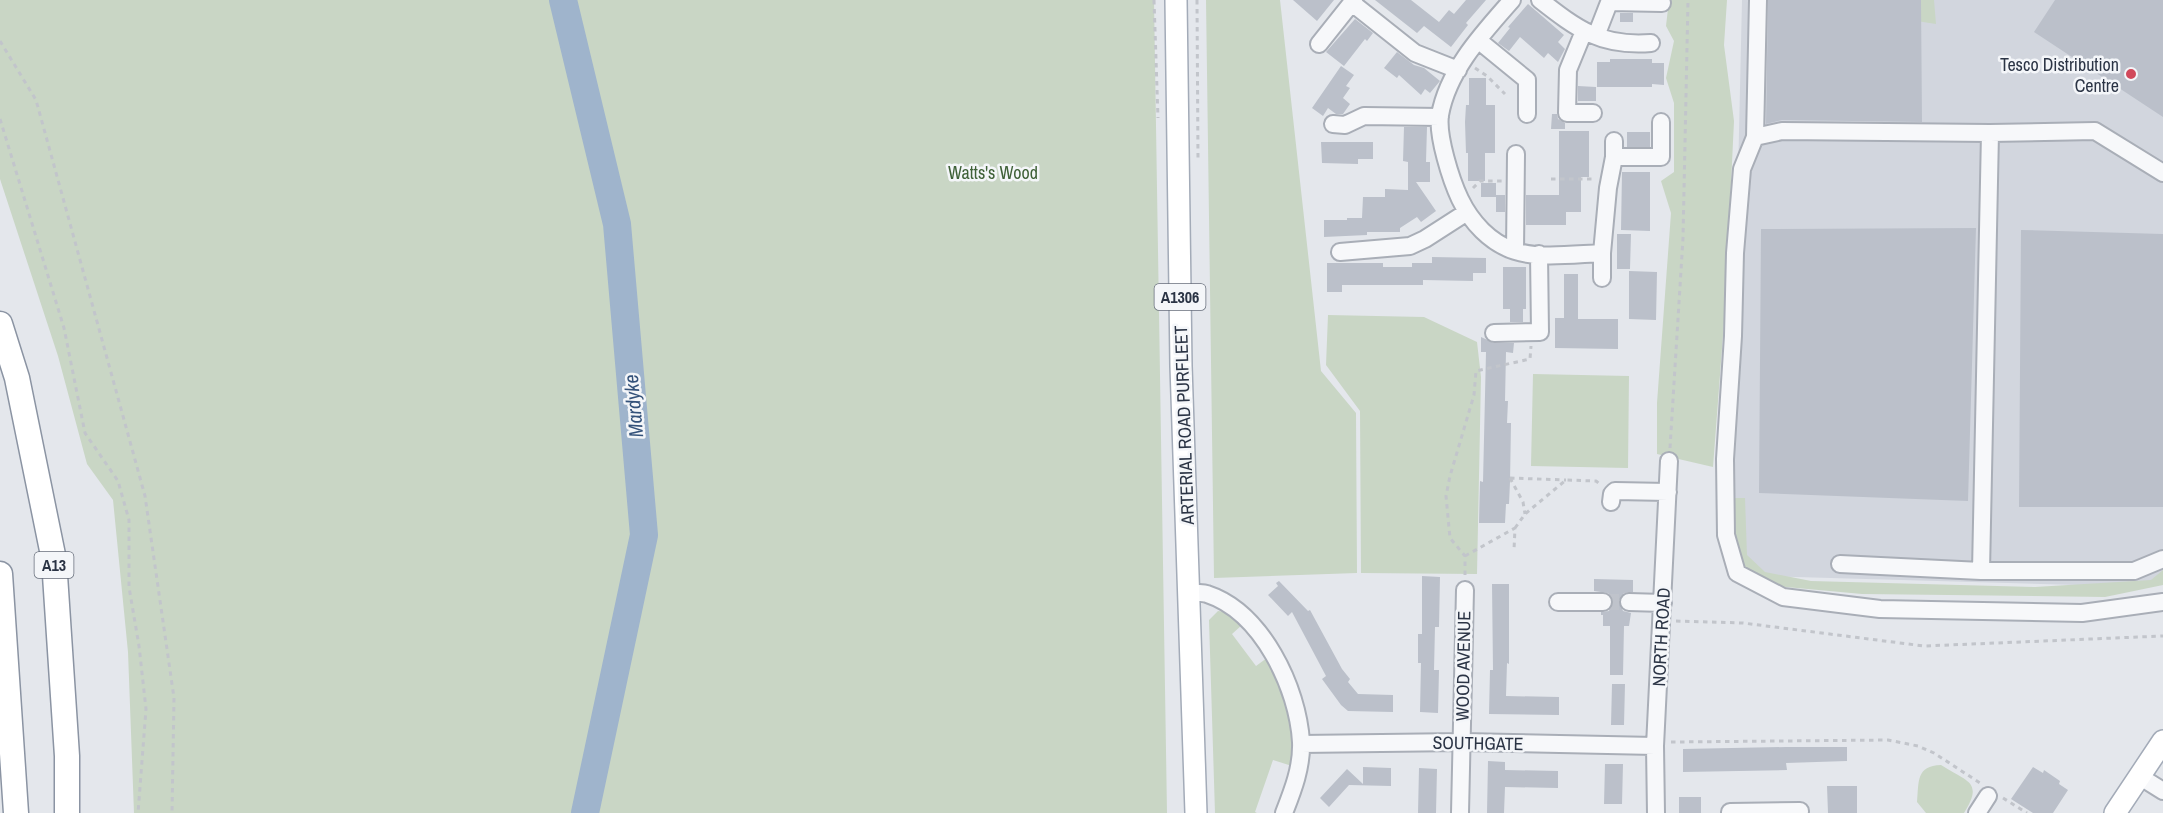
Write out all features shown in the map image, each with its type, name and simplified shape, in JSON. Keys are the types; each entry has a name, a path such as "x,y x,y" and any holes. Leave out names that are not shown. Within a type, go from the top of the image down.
{"highway":[{"name":"A13","path":"0,324 17,378 54,561 68,756 67,813"},
{"path":"0,574 16,813"}],"main road":[{"name":"ARTERIAL ROAD PURFLEET","path":"1176,0 1181,366 1196,813"},
{"path":"2115,813 2162,739"}],"street":[{"path":"1540,0 1574,27 1614,42 1633,45 1651,44"},
{"path":"1758,0 1755,137 1742,169 1735,253 1733,336 1725,459 1726,535 1737,573 1783,597 1880,609 2082,613 2163,602"},
{"path":"1319,44 1353,1 1415,53 1461,66"},
{"path":"1593,113 1567,113 1568,70 1610,1 1662,3"},
{"path":"1505,2 1461,66 1440,117 1443,146 1454,186 1464,206 1488,237 1515,251 1539,254 1602,253"},
{"path":"1478,40 1527,80 1527,114"},
{"path":"1333,124 1345,124 1364,117 1440,117"},
{"path":"1602,278 1602,253 1614,149 1661,157 1661,122"},
{"path":"1755,137 1782,131 1990,133 2095,131 2163,173"},
{"path":"1981,571 1990,133"},
{"path":"1515,251 1516,154"},
{"path":"1340,252 1410,246 1425,239 1464,206"},
{"path":"1494,333 1540,332 1539,254"},
{"name":"NORTH ROAD","path":"1656,813 1656,744 1669,460"},
{"path":"1611,498 1621,491 1668,492"},
{"path":"1840,564 1981,571 2134,571 2163,560"},
{"name":"WOOD AVENUE","path":"1460,813 1465,590"},
{"path":"1189,594 1205,593 1221,600 1239,613 1268,646 1282,670 1292,694 1301,744 1296,780 1284,813"},
{"path":"1558,602 1603,602"},
{"path":"1629,602 1663,603"},
{"name":"SOUTHGATE","path":"1301,744 1462,742 1656,744"},
{"path":"2139,776 2163,791"},
{"path":"1730,812 1800,811"}],"path":[{"path":"1669,460 1683,238 1688,0"},
{"path":"0,41 36,100 145,496 174,698 172,813"},
{"path":"1461,66 1487,76 1505,94"},
{"path":"0,119 64,328 86,434 118,481 129,520 129,587 146,709 138,813"},
{"path":"1551,179 1610,179"},
{"path":"1464,206 1480,181 1505,181"},
{"path":"1465,590 1465,556 1450,538 1446,496 1474,395 1476,371 1530,359 1531,332"},
{"path":"1525,514 1519,492 1510,478 1596,482 1611,498"},
{"path":"1465,556 1515,528 1525,514 1566,480"},
{"path":"1514,550 1515,528"},
{"path":"1662,621 1743,623 1924,646 2163,636"},
{"path":"1656,744 1888,740 1918,746 1935,753 1984,801 2027,813"}],"shaded area":[{"path":"1742,0 2163,0 2163,583 2115,586 1729,575"}],"green space":[{"name":"Watts's Wood","path":"0,0 1154,0 1167,813 134,813 128,652 113,500 87,464 58,356 0,179"},
{"path":"1206,0 1280,0 1321,371 1356,413 1357,573 1214,578"},
{"path":"1669,0 1727,0 1724,45 1734,121 1725,309 1713,467 1657,454 1657,403 1671,213 1661,181 1674,172 1674,103 1666,78 1674,41 1666,26"},
{"path":"1911,0 1934,0 1936,24 1910,20"},
{"path":"1328,315 1424,317 1477,342 1481,377 1477,574 1361,573 1360,411 1326,365"},
{"path":"1533,374 1629,376 1628,468 1531,466"},
{"path":"1734,498 1745,498 1747,555 1765,572 1811,581 2035,587 2151,580 2163,570 2163,585 2105,597 1862,594 1766,585 1746,571 1734,546"},
{"path":"1218,611 1227,612 1242,625 1232,634 1256,666 1271,655 1295,727 1292,766 1273,760 1255,812 1257,813 1215,813 1209,620"},
{"path":"1941,765 1970,783 1972,794 1964,813 1926,813 1917,802 1920,776 1927,768"}],"building":[{"path":"1293,0 1334,0 1317,21"},
{"path":"1375,0 1411,0 1439,22 1449,10 1454,14 1466,0 1486,0 1466,23 1468,25 1451,47 1424,26 1417,33"},
{"path":"1768,0 1921,0 1922,122 1782,120 1766,124"},
{"name":"Tesco Distribution Centre","path":"2055,0 2163,0 2163,117 2034,32"},
{"path":"1528,4 1564,35 1558,42 1565,49 1558,62 1548,53 1544,58 1520,37 1509,51 1498,43 1510,28 1508,27"},
{"path":"1620,13 1633,13 1633,22 1620,22"},
{"path":"1355,19 1373,33 1367,41 1365,39 1344,66 1326,52"},
{"path":"1397,52 1414,65 1424,68 1440,81 1430,93 1425,89 1421,95 1399,75 1397,78 1384,68"},
{"path":"1610,59 1652,59 1652,63 1664,63 1664,85 1597,87 1597,62 1610,62"},
{"path":"1341,66 1354,75 1346,86 1350,88 1343,98 1350,104 1343,114 1336,114 1328,108 1323,116 1312,108"},
{"path":"1469,78 1486,78 1486,105 1495,105 1495,153 1485,153 1485,181 1468,181 1465,122 1466,105 1469,105"},
{"path":"1578,86 1596,87 1596,101 1578,101"},
{"path":"1552,114 1557,114 1558,119 1565,123 1565,129 1551,129"},
{"path":"1404,127 1427,127 1426,162 1430,162 1430,182 1416,182 1436,211 1421,222 1417,217 1400,228 1400,232 1367,232 1367,235 1324,237 1324,220 1362,218 1363,197 1385,197 1385,189 1408,190 1408,162 1403,161"},
{"path":"1559,131 1589,131 1589,177 1581,177 1581,212 1566,212 1566,225 1526,225 1526,195 1559,195"},
{"path":"1627,132 1650,132 1650,147 1627,147"},
{"path":"1321,142 1373,142 1373,159 1358,159 1358,164 1322,163"},
{"path":"1622,172 1650,172 1650,231 1621,230"},
{"path":"1481,183 1496,183 1496,197 1481,197"},
{"path":"1496,195 1505,195 1505,212 1496,212"},
{"path":"1976,228 1968,501 1759,493 1761,229"},
{"path":"2021,230 2163,234 2163,507 2019,507"},
{"path":"1617,234 1631,234 1630,269 1617,269"},
{"path":"1432,257 1486,258 1486,273 1473,273 1473,281 1423,280 1423,285 1342,285 1342,292 1327,292 1327,263 1383,263 1383,267 1412,267 1412,263 1432,263"},
{"path":"1503,267 1526,267 1526,309 1523,309 1523,322 1510,322 1510,309 1503,309"},
{"path":"1629,271 1657,272 1656,320 1629,319"},
{"path":"1564,274 1578,274 1578,319 1618,319 1618,349 1555,348 1555,318 1564,318"},
{"path":"1481,337 1494,343 1514,343 1513,353 1506,352 1505,401 1508,401 1507,423 1511,423 1509,504 1506,504 1505,523 1479,523 1480,481 1483,482 1486,352 1481,352"},
{"path":"1422,576 1440,577 1439,627 1435,627 1434,670 1439,670 1438,713 1420,712 1421,663 1418,663 1418,634 1422,634"},
{"path":"1594,579 1633,580 1633,592 1624,593 1619,601 1623,611 1631,613 1629,626 1624,626 1623,675 1610,675 1610,626 1603,626 1601,612 1609,611 1613,601 1608,593 1594,591"},
{"path":"1279,581 1308,611 1310,610 1342,669 1350,679 1348,682 1358,694 1393,695 1393,712 1348,711 1341,705 1322,679 1326,676 1292,612 1288,616 1268,595 1278,586 1276,583"},
{"path":"1492,584 1509,584 1509,664 1507,663 1506,696 1559,697 1559,715 1489,714 1490,670 1493,670"},
{"path":"1612,684 1625,684 1624,725 1611,725"},
{"path":"1847,747 1847,761 1786,763 1787,770 1683,772 1683,749"},
{"path":"1488,761 1505,762 1505,770 1558,771 1558,788 1505,787 1504,813 1487,813"},
{"path":"1605,764 1623,764 1622,804 1604,804"},
{"path":"1363,767 1391,768 1391,786 1349,785 1329,807 1320,798 1347,769 1363,784"},
{"path":"2033,767 2043,773 2044,770 2068,790 2053,813 2033,813 2011,799"},
{"path":"1419,768 1437,769 1436,813 1418,813"},
{"path":"1827,786 1857,786 1857,813 1828,813"},
{"path":"1679,797 1701,797 1701,813 1679,813"}],"waterway":[{"name":"Mardyke","path":"563,0 617,224 644,535 585,813"}],"tunnel":[{"path":"1603,602 1629,602"}],"place":[{"name":"Tesco Distribution Centre","path":"2131,74"}]}
